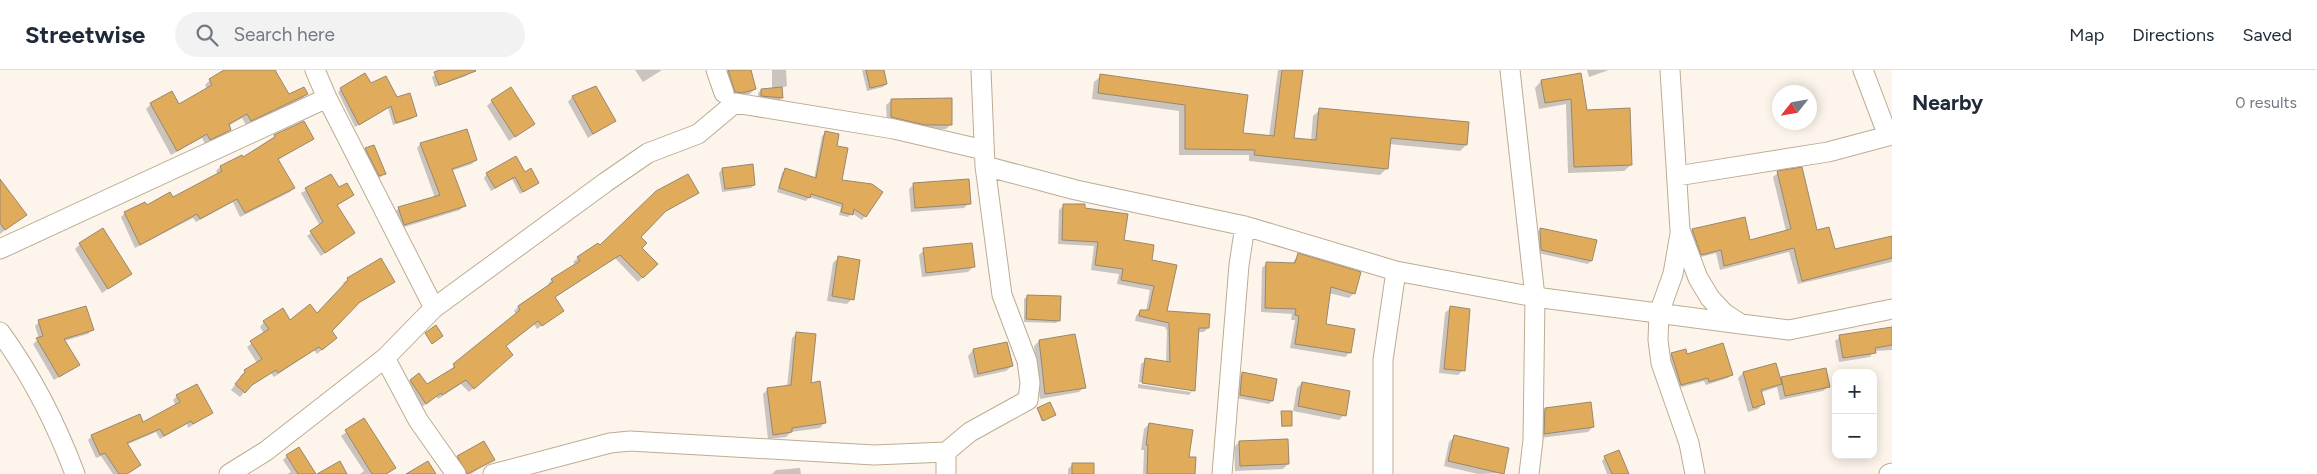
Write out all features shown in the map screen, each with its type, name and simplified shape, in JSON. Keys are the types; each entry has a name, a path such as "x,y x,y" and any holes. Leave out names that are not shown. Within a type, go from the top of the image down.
{"street":[{"path":"315,70 326,98 434,308"},
{"path":"716,70 724,93"},
{"path":"493,474 610,444 630,441 874,455 946,452 970,432 1028,400 1030,384 1026,361 1002,296 985,158 981,70"},
{"path":"1510,70 1535,298 1533,440 1530,474"},
{"path":"1670,70 1680,230 1673,274 1660,314 1658,340 1661,363 1689,443 1695,474"},
{"path":"1677,176 1828,152 1890,136 1863,70"},
{"path":"0,249 326,98"},
{"path":"229,474 266,451 385,358 434,308 606,182 648,153 698,134 736,103 894,129 1076,190 1245,226 1396,271 1535,298 1789,330 1892,309"},
{"path":"1222,474 1239,265 1245,226"},
{"path":"1680,230 1698,278 1710,298 1724,313 1741,324"},
{"path":"1383,474 1384,360 1396,271"},
{"path":"0,332 23,363 37,388 63,443 75,474"},
{"path":"385,358 418,420 456,474"},
{"path":"946,452 946,474"}],"building":[{"path":"224,70 275,70 289,94 304,87 308,94 251,121 247,114 229,124 231,130 210,140 207,134 177,151 150,103 172,91 179,104 212,85 209,79"},
{"path":"440,70 476,71 439,85 434,72"},
{"path":"728,70 751,70 756,89 743,93 735,92"},
{"path":"866,70 884,70 887,84 870,88"},
{"path":"1282,70 1303,70 1294,138 1316,140 1319,108 1469,122 1467,145 1391,138 1388,169 1254,155 1255,150 1185,149 1185,105 1098,93 1100,74 1248,95 1243,133 1274,136"},
{"path":"365,73 371,83 386,76 397,97 410,93 417,116 396,123 391,106 359,125 340,88"},
{"path":"1581,73 1587,110 1630,108 1632,165 1574,167 1571,99 1545,103 1541,80"},
{"path":"596,86 616,121 593,134 572,96"},
{"path":"511,87 535,124 515,137 491,100"},
{"path":"782,87 783,98 761,96 761,89"},
{"path":"952,98 952,125 925,125 891,117 891,99"},
{"path":"304,121 314,139 278,159 295,188 245,213 237,199 200,219 197,214 140,245 124,212 145,202 147,205 170,192 173,197 222,171 220,166 242,155 243,157 275,137 274,135"},
{"path":"467,129 477,160 452,169 466,206 404,225 398,207 440,195 420,143"},
{"path":"825,131 839,134 837,146 848,148 842,180 872,184 883,192 866,217 854,209 853,215 841,212 843,204 811,194 810,198 779,188 785,168 816,178"},
{"path":"374,145 386,174 379,176 365,148"},
{"path":"516,156 525,172 531,168 539,183 523,192 515,177 495,188 486,173"},
{"path":"753,164 755,185 725,189 722,168"},
{"path":"1802,167 1817,230 1829,227 1835,249 1892,236 1892,258 1802,281 1794,248 1724,266 1721,250 1701,255 1692,229 1745,217 1750,240 1791,229 1777,171"},
{"path":"331,174 339,187 347,183 354,195 337,205 355,233 325,253 310,231 323,222 305,188"},
{"path":"688,174 699,193 666,211 641,237 647,243 642,248 658,264 643,278 620,255 555,297 564,311 542,326 538,321 506,346 513,355 474,389 466,380 442,395 441,393 426,404 410,380 419,373 427,384 455,367 453,364 520,310 518,306 553,282 551,279 580,261 577,257 598,243 600,245 656,191"},
{"path":"0,179 27,215 5,230 0,223"},
{"path":"969,179 971,204 915,208 913,183"},
{"path":"1063,204 1085,204 1085,208 1128,214 1124,240 1154,245 1152,260 1177,265 1167,311 1210,314 1209,328 1199,328 1195,391 1142,383 1145,358 1170,362 1169,323 1139,316 1140,310 1149,310 1154,286 1121,280 1123,269 1095,265 1098,242 1062,240"},
{"path":"103,228 132,274 108,289 79,243"},
{"path":"1540,228 1597,240 1592,261 1541,250"},
{"path":"972,243 975,267 926,273 923,248"},
{"path":"1298,253 1361,272 1355,294 1331,287 1326,324 1355,329 1351,353 1295,344 1299,316 1295,315 1296,309 1265,308 1266,262 1295,263"},
{"path":"838,256 860,260 854,300 832,296"},
{"path":"381,258 395,282 360,302 332,331 337,338 322,350 319,347 278,373 276,370 252,385 245,393 235,384 245,372 244,370 262,359 250,341 269,329 263,321 283,308 290,320 310,304 317,313 348,280 347,278"},
{"path":"1027,295 1061,296 1060,321 1026,319"},
{"path":"86,306 94,330 64,339 80,365 59,377 36,338 43,336 38,320"},
{"path":"1450,306 1470,309 1465,371 1444,369"},
{"path":"436,325 443,336 432,344 425,333"},
{"path":"1892,327 1892,345 1875,348 1876,353 1843,358 1839,335"},
{"path":"796,332 816,334 811,383 820,381 826,423 792,428 792,432 773,435 767,388 791,385"},
{"path":"1075,334 1086,388 1045,394 1039,340"},
{"path":"1007,342 1013,366 978,374 973,349"},
{"path":"1723,343 1733,375 1709,382 1708,378 1681,385 1671,353 1686,349 1687,354"},
{"path":"1776,363 1782,384 1761,390 1765,404 1753,408 1743,372"},
{"path":"1826,368 1830,387 1785,396 1781,377"},
{"path":"1242,372 1277,379 1273,401 1240,395"},
{"path":"1302,382 1350,391 1346,416 1298,406"},
{"path":"197,384 213,413 193,424 191,421 164,436 160,429 127,443 141,465 127,474 119,474 105,453 100,455 91,435 140,414 143,422 180,402 176,395"},
{"path":"1050,402 1056,415 1043,421 1037,408"},
{"path":"1591,402 1594,427 1544,434 1545,408"},
{"path":"1281,411 1292,411 1292,426 1282,426"},
{"path":"364,418 396,468 386,474 372,474 345,430"},
{"path":"1149,423 1193,430 1189,457 1196,457 1195,474 1147,474 1148,445 1146,445"},
{"path":"1454,435 1509,448 1504,474 1448,461"},
{"path":"1288,439 1289,464 1240,466 1239,441"},
{"path":"484,441 495,460 467,474 457,456"},
{"path":"299,447 316,474 298,474 286,455"},
{"path":"1619,450 1629,474 1612,474 1604,456"},
{"path":"340,461 347,474 317,474"},
{"path":"428,461 436,474 406,474"},
{"path":"1072,463 1094,463 1094,474 1072,474"}]}
